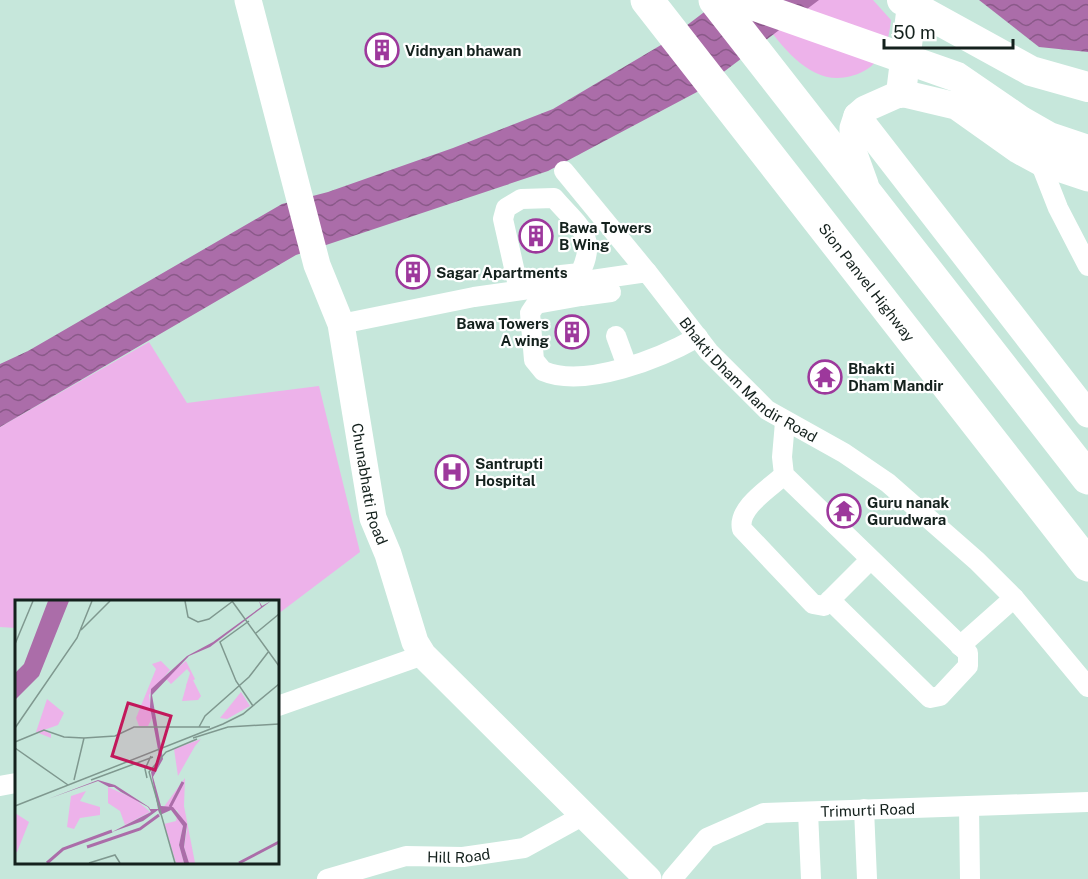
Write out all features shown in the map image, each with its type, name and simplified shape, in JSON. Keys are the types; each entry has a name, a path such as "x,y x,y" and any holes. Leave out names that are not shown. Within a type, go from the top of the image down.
{"highway":[{"path":"715,0 1088,478"},
{"name":"Sion Panvel Highway","path":"650,4 1088,565"}],"main road":[{"name":"Chunabhatti Road","path":"248,0 317,266 341,324 373,518 388,554 415,642 423,655 648,879"},
{"path":"738,0 957,77 1021,121 1049,137 1088,150"},
{"path":"901,93 907,3 1031,72 1088,87"},
{"path":"872,202 853,151 851,137 857,116 865,109 901,93 956,106 997,137 1040,162 1088,178"},
{"path":"857,116 1088,414"}],"street":[{"path":"1040,162 1058,208 1088,266"},
{"name":"Bhakti Dham Mandir Road","path":"564,171 698,337 767,410 844,453 888,483 977,561 1014,598 1088,687"},
{"path":"341,324 580,273 589,242 554,198 521,199 506,208 505,232 518,286"},
{"path":"571,218 592,205"},
{"path":"647,272 580,289 532,307 530,335 534,360 539,368 549,374 586,376 663,356 698,337"},
{"path":"518,286 611,292"},
{"path":"616,336 627,366"},
{"path":"785,422 782,457 784,475 968,653 968,666 940,696 930,698 830,600"},
{"path":"784,475 743,513 740,522 742,529 813,604 824,606 870,560"},
{"path":"960,646 1014,598"},
{"path":"279,706 423,655"},
{"path":"0,786 15,783"},
{"name":"Trimurti Road","path":"672,879 707,838 764,813 1088,802"},
{"path":"969,806 970,879"},
{"path":"864,809 867,879"},
{"path":"808,812 811,879"},
{"name":"Hill Road","path":"327,879 406,856 463,857 524,848 584,815"}],"shaded area":[{"path":"747,0 873,0 891,20 889,35 884,49 871,67 845,77 827,77 796,60"},
{"path":"149,342 187,403 319,386 360,552 279,613 279,600 15,600 15,628 0,627 0,427"}],"water":[{"path":"720,0 819,0 697,92 548,171 296,255 0,427 0,364 28,351 282,204 328,192 453,148 553,109 661,45"},
{"path":"979,0 1088,0 1088,52 1039,47"}],"place":[{"name":"Vidnyan bhawan","path":"382,50"},
{"name":"Bawa Towers B Wing","path":"536,236"},
{"name":"Sagar Apartments","path":"413,272"},
{"name":"Bawa Towers A wing","path":"572,332"},
{"name":"Bhakti Dham Mandir","path":"825,377"},
{"name":"Santrupti Hospital","path":"452,472"},
{"name":"Guru nanak Gurudwara","path":"844,511"}]}
